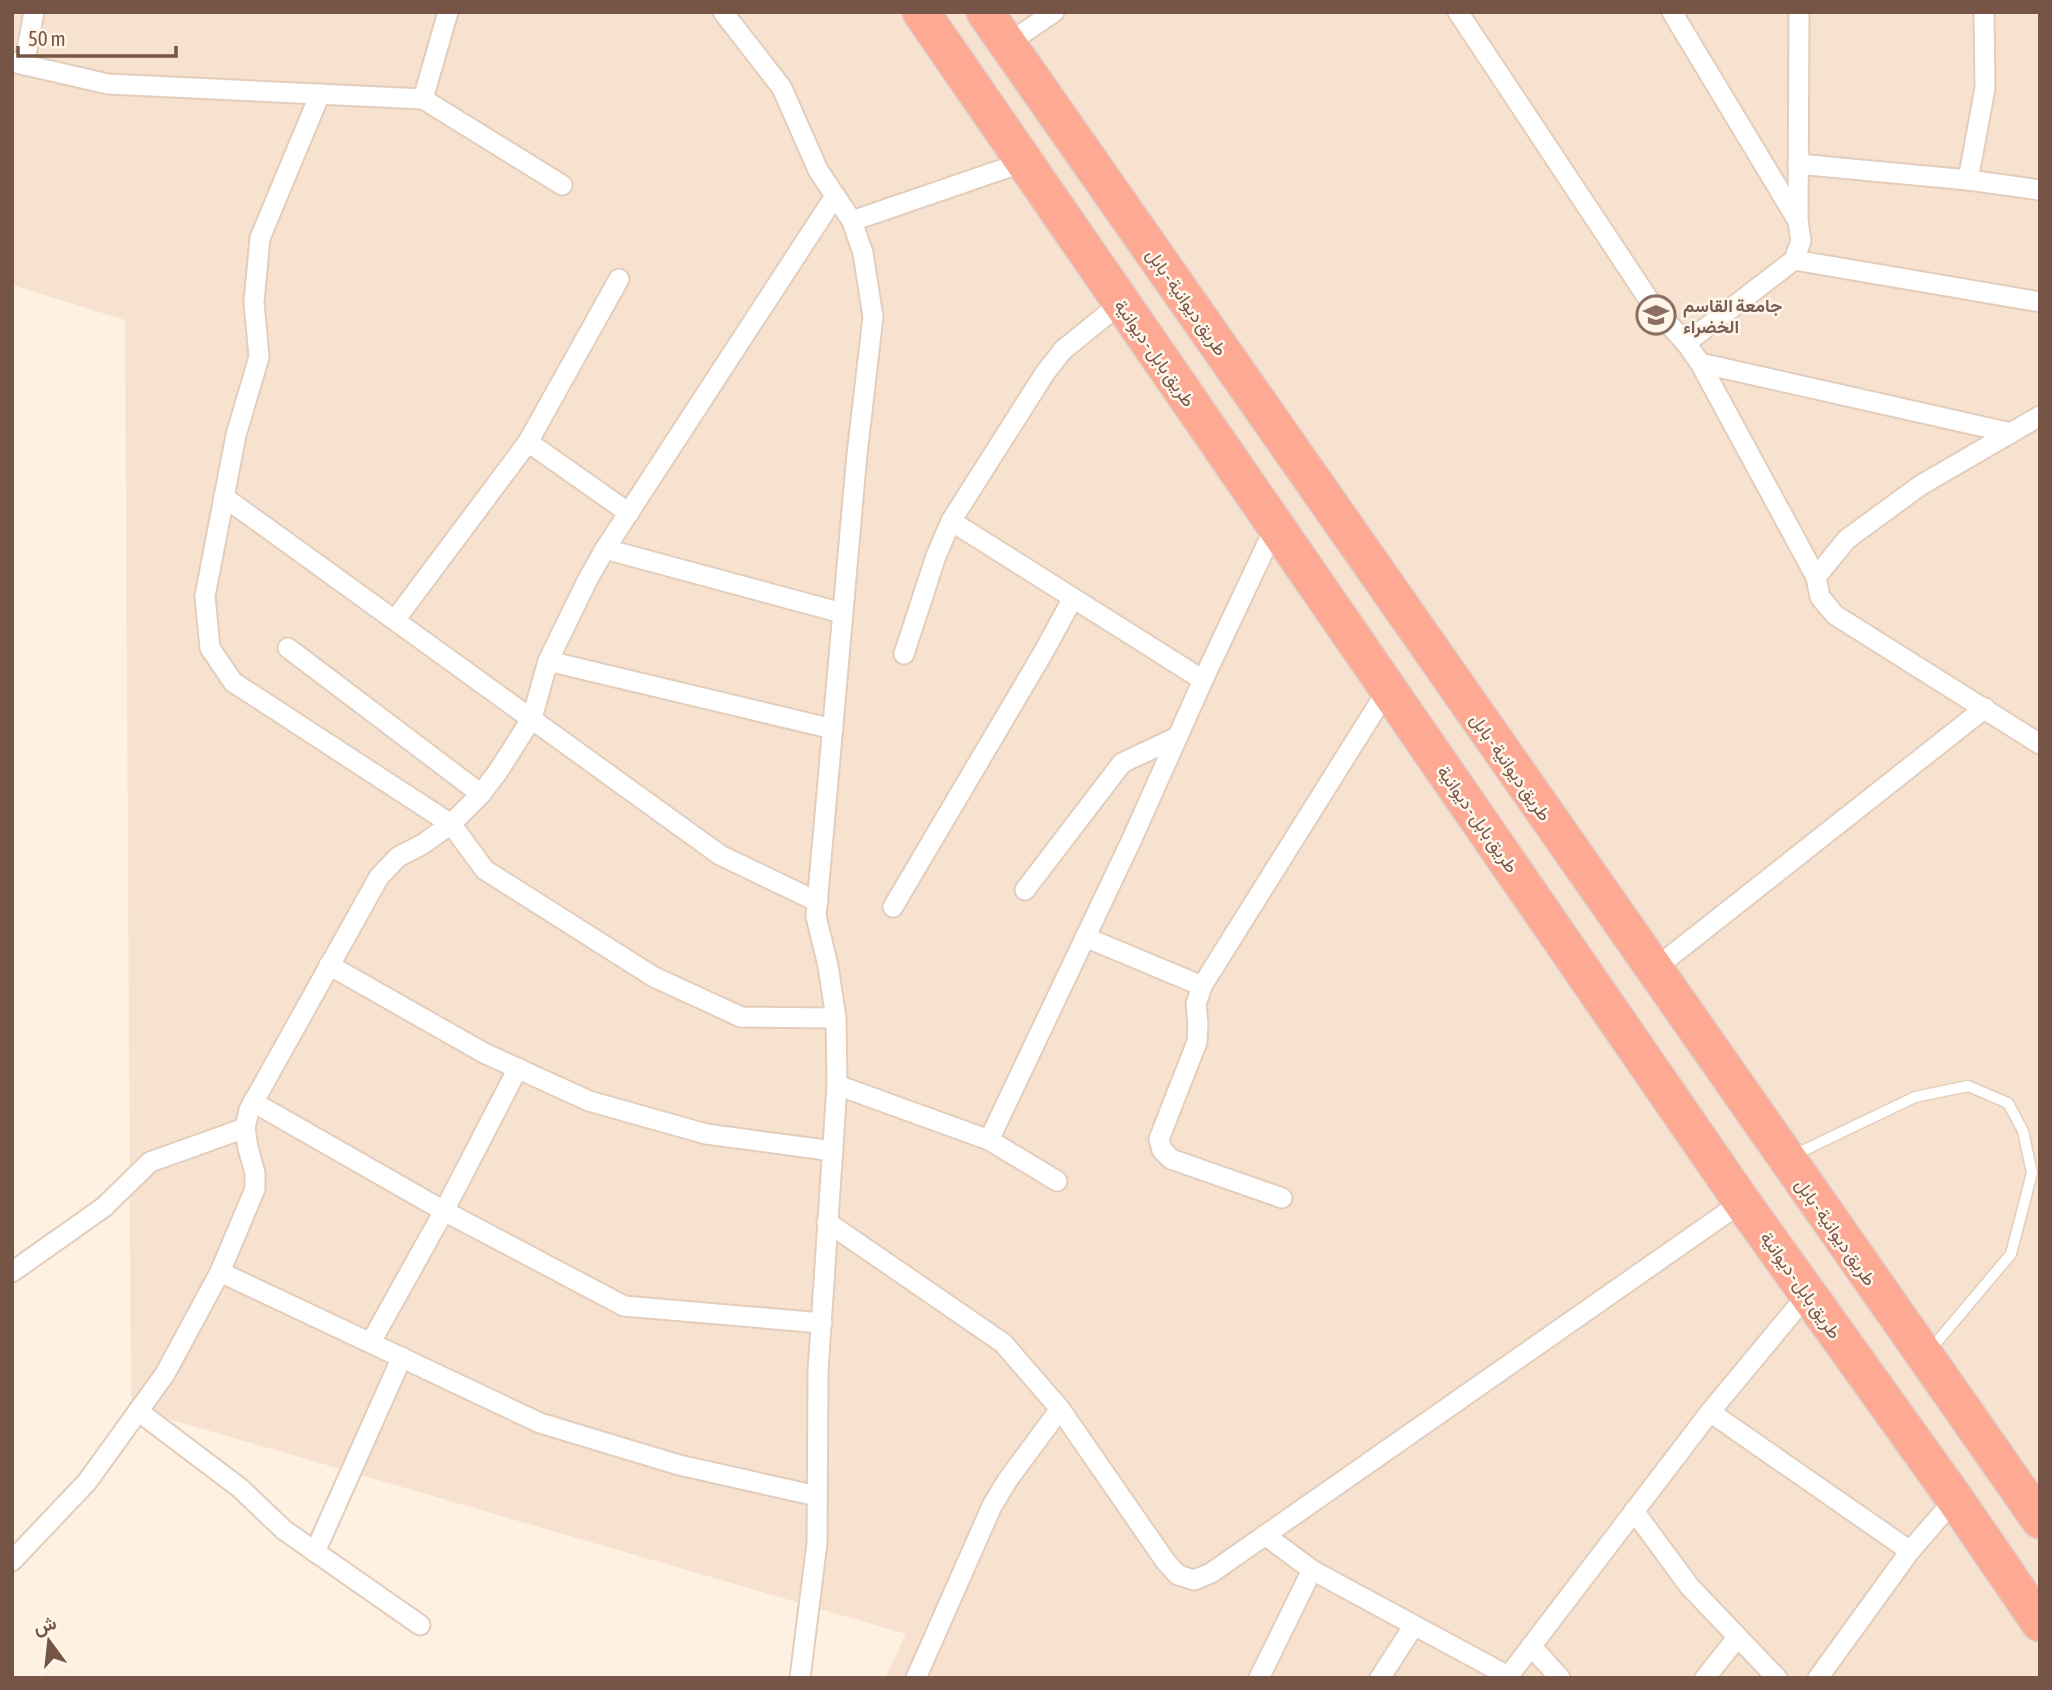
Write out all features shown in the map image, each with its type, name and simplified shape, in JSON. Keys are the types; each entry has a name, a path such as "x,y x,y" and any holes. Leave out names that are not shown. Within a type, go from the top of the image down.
{"highway":[{"name":"طريق بابل - ديوانية","path":"921,12 1742,1202 1955,1499 2040,1623"},
{"path":"962,73 965,54 982,46 988,39 1001,35"},
{"name":"طريق ديوانية - بابل","path":"1001,35 2040,1520"},
{"path":"1489,836 1499,841 1512,842 1524,838 1533,830 1539,818 1539,807"},
{"path":"1528,893 1528,883 1533,871 1542,862 1553,857 1566,857 1578,862"},
{"path":"1875,1389 1924,1356"}],"street":[{"path":"34,12 18,63 108,84 423,99 562,185"},
{"path":"423,99 448,12"},
{"path":"723,12 782,88 818,170 852,221 863,253 873,317 857,454 816,916 828,966 836,1018 837,1085 818,1372 817,1543 800,1678"},
{"path":"1001,35 1054,12"},
{"path":"1458,12 1655,309 1686,342 1700,363 1816,577 1820,597 1835,615 2040,744"},
{"path":"1672,12 1798,221"},
{"path":"1686,342 1794,260 1801,241 1798,221 1799,12"},
{"path":"1968,180 1985,88 1984,12"},
{"path":"320,94 260,238 254,302 259,357 236,435 205,596 209,648 233,682 451,824 485,870 654,977 741,1017 836,1018"},
{"path":"852,221 1024,162"},
{"path":"1798,164 1968,180 2040,190"},
{"path":"12,1561 87,1482 165,1374 220,1272 255,1189 255,1173 245,1128 253,1102 379,877 398,857 423,844 451,824 481,794 532,718 548,661 605,549 835,195"},
{"path":"1794,260 2040,302"},
{"path":"395,620 528,442 619,279"},
{"path":"904,654 950,521 1045,373 1063,350 1121,303"},
{"path":"1700,363 2011,433"},
{"path":"1816,577 1847,539 1910,492 2040,416"},
{"path":"528,442 629,513"},
{"path":"224,497 719,855 818,902"},
{"path":"950,521 1203,680"},
{"path":"989,1140 1275,527"},
{"path":"605,549 842,613"},
{"path":"893,907 1073,598"},
{"path":"288,648 481,794"},
{"path":"548,661 832,729"},
{"path":"1282,1198 1171,1159 1162,1150 1159,1139 1197,1042 1196,1004 1202,986 1388,689"},
{"path":"1653,970 1985,708"},
{"path":"1025,890 1122,763 1177,737"},
{"path":"1085,937 1202,986"},
{"path":"329,965 484,1053 589,1101 706,1133 833,1151"},
{"path":"371,1342 444,1211 518,1069"},
{"path":"837,1085 989,1140 1057,1181"},
{"path":"253,1102 444,1211 624,1306 822,1324"},
{"path":"12,1272 104,1207 150,1162 245,1128"},
{"path":"827,1222 1003,1343 1060,1409 1166,1562 1178,1575 1194,1580 1211,1573 1742,1202"},
{"path":"220,1272 540,1423 679,1465 817,1496"},
{"path":"1265,1535 1312,1570 1507,1677 1710,1412 1807,1295"},
{"path":"315,1552 402,1357"},
{"path":"916,1678 992,1506 1060,1409"},
{"path":"138,1411 240,1488 285,1530 420,1625"},
{"path":"1710,1412 1910,1550"},
{"path":"1818,1678 1910,1550 1955,1499"},
{"path":"1634,1511 1690,1587 1776,1678"},
{"path":"1259,1678 1312,1570"},
{"path":"1380,1678 1413,1627"},
{"path":"1705,1678 1737,1638"},
{"path":"1531,1646 1560,1678"}],"lane":[{"path":"1785,1159 1915,1097 1968,1086 2008,1103 2023,1131 2032,1173 2011,1254 1924,1356"}],"shaded area":[{"path":"12,12 2040,12 2040,1678 885,1678 906,1634 131,1408 125,320 12,285"}],"place":[{"name":"جامعة القاسم الخضراء","path":"1656,315"}]}
